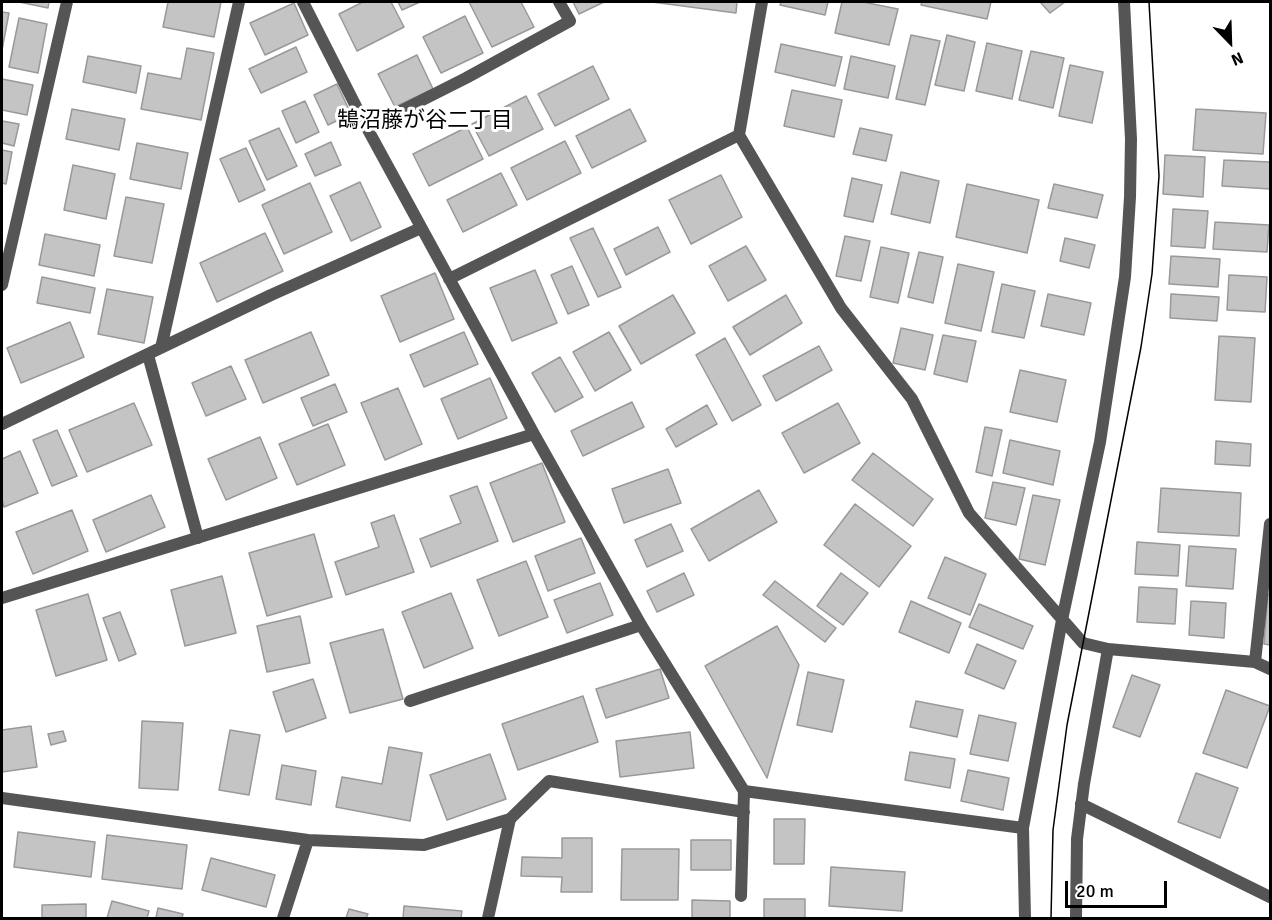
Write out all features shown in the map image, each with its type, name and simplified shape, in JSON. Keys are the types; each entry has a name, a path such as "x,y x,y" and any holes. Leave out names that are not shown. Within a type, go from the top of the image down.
{"street":[{"path":"2,285 67,2"},
{"path":"161,348 239,2"},
{"path":"303,2 367,128 534,434 641,625 744,791 741,896"},
{"path":"367,128 466,78 570,21 560,2"},
{"path":"762,2 739,135 841,308 912,399 969,513 1083,643 1108,649 1255,662 1270,669"},
{"path":"1025,918 1023,828 1062,620 1100,442 1125,277 1131,197 1131,139 1124,2"},
{"path":"449,279 739,135"},
{"path":"2,424 271,295 421,228"},
{"path":"148,354 198,538"},
{"path":"2,598 534,434"},
{"path":"1255,662 1270,524"},
{"path":"410,701 641,625"},
{"path":"1076,918 1077,839 1081,804 1108,649"},
{"path":"2,798 308,840 424,845 510,819 549,781 744,812"},
{"path":"744,791 1023,828"},
{"path":"1081,804 1270,897"},
{"path":"488,918 510,819"},
{"path":"283,918 308,840"}],"building":[{"path":"19,2 49,2 48,8"},
{"path":"168,2 221,2 214,37 163,27"},
{"path":"363,2 391,2 404,27 357,51 339,14"},
{"path":"398,2 420,2 402,10"},
{"path":"469,2 521,2 534,27 492,47"},
{"path":"573,2 604,2 579,14"},
{"path":"652,2 737,2 736,13"},
{"path":"781,2 828,2 825,15 780,5"},
{"path":"842,2 863,2 898,9 889,45 835,33"},
{"path":"922,2 991,2 987,19 921,5"},
{"path":"1040,2 1065,2 1050,13"},
{"path":"294,3 308,35 265,55 250,23"},
{"path":"2,12 9,13 2,50"},
{"path":"465,16 483,53 441,73 423,37"},
{"path":"19,18 47,24 38,73 9,67"},
{"path":"911,35 940,41 925,105 896,99"},
{"path":"947,35 975,42 964,91 935,85"},
{"path":"987,43 1022,51 1012,99 976,91"},
{"path":"781,44 842,57 835,86 775,72"},
{"path":"296,47 307,72 261,93 249,69"},
{"path":"187,48 214,53 201,120 141,109 148,73 181,79"},
{"path":"1031,51 1064,58 1053,108 1019,100"},
{"path":"417,55 433,89 395,107 378,74"},
{"path":"88,56 141,66 136,93 83,82"},
{"path":"851,56 895,66 888,98 844,89"},
{"path":"1070,65 1103,72 1092,123 1059,116"},
{"path":"593,66 609,99 555,126 538,94"},
{"path":"2,79 33,85 27,115 2,110"},
{"path":"337,84 351,114 328,125 314,95"},
{"path":"792,90 842,100 834,137 784,126"},
{"path":"526,96 543,129 489,156 472,124"},
{"path":"305,101 319,132 296,143 282,111"},
{"path":"72,109 125,119 119,150 66,139"},
{"path":"630,109 646,141 592,168 576,136"},
{"path":"1196,109 1266,113 1263,154 1193,150"},
{"path":"2,121 19,124 14,146 2,143"},
{"path":"467,127 483,159 429,186 413,154"},
{"path":"279,128 297,166 267,180 249,141"},
{"path":"860,128 892,135 886,161 853,154"},
{"path":"565,141 581,173 527,200 511,168"},
{"path":"331,142 341,165 315,176 305,154"},
{"path":"137,143 188,153 181,189 130,179"},
{"path":"246,148 265,190 239,202 220,159"},
{"path":"2,150 12,152 6,184 2,183"},
{"path":"1165,155 1205,157 1203,197 1163,194"},
{"path":"1224,160 1270,162 1270,189 1222,186"},
{"path":"73,165 115,174 106,219 64,210"},
{"path":"901,172 939,181 930,223 891,214"},
{"path":"501,173 517,205 463,232 447,200"},
{"path":"721,175 742,217 691,244 669,200"},
{"path":"852,178 882,185 873,222 844,216"},
{"path":"360,182 381,227 351,241 330,196"},
{"path":"310,183 332,232 284,254 262,205"},
{"path":"967,184 1039,200 1027,253 956,237"},
{"path":"1054,184 1103,195 1097,218 1048,208"},
{"path":"126,197 164,204 152,263 114,256"},
{"path":"1173,209 1208,211 1205,248 1171,246"},
{"path":"1215,222 1269,225 1267,252 1213,249"},
{"path":"658,227 670,252 626,275 614,249"},
{"path":"593,228 621,287 598,297 570,238"},
{"path":"265,233 283,271 217,302 200,263"},
{"path":"45,234 100,245 94,276 39,265"},
{"path":"845,236 870,241 861,281 836,276"},
{"path":"1065,238 1095,245 1089,268 1060,261"},
{"path":"746,246 766,280 728,301 709,266"},
{"path":"881,247 909,253 898,303 870,297"},
{"path":"919,252 943,257 933,303 908,297"},
{"path":"1171,256 1220,259 1218,287 1169,284"},
{"path":"958,264 994,272 981,331 945,323"},
{"path":"572,266 589,305 568,314 551,275"},
{"path":"535,270 557,323 512,341 490,288"},
{"path":"435,273 454,319 400,342 381,296"},
{"path":"1229,275 1267,277 1265,312 1227,310"},
{"path":"42,277 95,288 90,313 37,303"},
{"path":"1002,284 1035,291 1024,338 992,332"},
{"path":"107,289 153,297 144,343 98,334"},
{"path":"1048,294 1091,303 1084,335 1041,326"},
{"path":"1171,294 1219,297 1217,321 1170,318"},
{"path":"673,295 695,333 641,364 619,326"},
{"path":"786,295 802,323 750,355 733,327"},
{"path":"70,322 84,357 21,383 7,348"},
{"path":"901,328 933,335 925,370 893,363"},
{"path":"311,332 329,375 263,403 245,360"},
{"path":"464,332 478,364 424,387 410,355"},
{"path":"609,332 631,370 595,391 573,352"},
{"path":"943,335 976,341 967,382 934,374"},
{"path":"1219,336 1255,338 1251,402 1215,400"},
{"path":"725,338 761,405 732,421 696,355"},
{"path":"819,346 832,370 776,401 763,376"},
{"path":"560,357 583,397 555,412 532,373"},
{"path":"231,366 246,399 206,416 192,383"},
{"path":"1020,370 1066,380 1057,422 1010,412"},
{"path":"490,378 507,418 458,439 441,399"},
{"path":"335,384 347,412 313,426 301,398"},
{"path":"398,388 422,444 385,460 361,403"},
{"path":"632,402 644,427 583,456 571,431"},
{"path":"134,403 152,445 87,472 69,430"},
{"path":"838,403 860,443 804,473 782,433"},
{"path":"707,405 717,424 676,447 666,429"},
{"path":"328,424 345,465 297,485 279,444"},
{"path":"985,427 1002,430 992,476 976,472"},
{"path":"57,430 77,476 52,486 33,440"},
{"path":"260,437 277,478 226,500 208,459"},
{"path":"1010,440 1060,451 1053,485 1003,473"},
{"path":"1216,441 1251,444 1250,466 1215,464"},
{"path":"20,451 38,493 4,507 2,459"},
{"path":"873,453 933,499 913,526 852,480"},
{"path":"542,463 565,522 513,542 490,483"},
{"path":"668,469 681,503 624,523 612,489"},
{"path":"993,482 1025,488 1016,525 985,518"},
{"path":"477,486 498,541 431,567 420,539 461,523 450,496"},
{"path":"1161,488 1241,493 1239,536 1158,532"},
{"path":"759,490 777,522 709,561 691,529"},
{"path":"151,495 165,527 106,552 93,520"},
{"path":"1033,495 1060,500 1045,565 1019,559"},
{"path":"855,504 911,546 879,587 824,545"},
{"path":"72,510 88,551 33,574 16,532"},
{"path":"394,515 414,572 346,595 335,562 379,547 371,523"},
{"path":"671,524 683,551 647,567 635,540"},
{"path":"314,534 332,597 267,616 249,553"},
{"path":"581,538 595,573 548,591 535,556"},
{"path":"1137,542 1180,545 1178,576 1135,574"},
{"path":"1189,546 1236,549 1233,589 1186,586"},
{"path":"945,557 986,574 970,615 928,598"},
{"path":"526,561 548,617 499,636 477,580"},
{"path":"684,573 694,595 657,612 647,591"},
{"path":"841,573 868,593 843,625 817,606"},
{"path":"222,576 236,633 185,646 171,590"},
{"path":"775,581 836,628 825,642 763,595"},
{"path":"600,583 613,615 567,633 554,600"},
{"path":"1139,587 1177,589 1175,624 1137,622"},
{"path":"451,593 473,648 424,668 402,612"},
{"path":"88,594 107,660 56,676 36,610"},
{"path":"1268,594 1270,594 1270,645 1264,644"},
{"path":"911,601 961,623 949,653 899,632"},
{"path":"1191,601 1226,603 1224,638 1189,635"},
{"path":"979,604 1033,626 1023,649 969,627"},
{"path":"120,612 136,654 119,661 103,618"},
{"path":"300,616 310,663 267,672 257,626"},
{"path":"777,626 799,665 767,778 705,666"},
{"path":"383,629 403,699 350,713 330,643"},
{"path":"977,644 1016,661 1004,689 965,673"},
{"path":"660,669 669,698 606,718 596,689"},
{"path":"808,672 844,680 832,732 797,725"},
{"path":"1132,675 1160,685 1140,737 1113,727"},
{"path":"313,679 326,718 286,732 273,692"},
{"path":"1226,690 1270,706 1247,768 1203,753"},
{"path":"583,696 598,742 518,770 502,724"},
{"path":"916,701 963,710 957,737 910,727"},
{"path":"979,715 1016,723 1008,761 970,754"},
{"path":"142,721 183,723 178,790 139,788"},
{"path":"31,726 37,767 2,772 2,730"},
{"path":"230,730 260,735 249,795 219,790"},
{"path":"63,731 66,741 51,745 48,734"},
{"path":"690,732 694,768 620,777 616,741"},
{"path":"389,747 422,753 410,821 336,807 342,777 382,784"},
{"path":"910,752 955,759 950,788 905,780"},
{"path":"490,754 506,799 447,820 430,775"},
{"path":"282,765 316,771 311,805 276,799"},
{"path":"968,770 1009,778 1003,810 961,801"},
{"path":"1196,773 1238,788 1220,838 1178,822"},
{"path":"774,819 805,819 804,864 774,864"},
{"path":"18,832 95,842 91,877 14,867"},
{"path":"107,835 187,845 182,889 102,879"},
{"path":"562,838 592,838 592,892 561,892 562,877 521,876 522,857 562,858"},
{"path":"691,840 731,840 731,870 691,870"},
{"path":"622,849 679,849 678,900 621,900"},
{"path":"211,858 275,875 266,907 202,890"},
{"path":"831,867 905,872 902,911 829,906"},
{"path":"764,899 805,899 805,918 764,918"},
{"path":"692,900 730,901 730,918 692,918"},
{"path":"112,901 149,911 147,918 107,918"},
{"path":"86,904 86,918 42,918 42,905"},
{"path":"404,906 462,911 461,918 403,918"},
{"path":"158,908 183,914 182,918 156,918"},
{"path":"349,909 368,914 366,918 346,918"}],"tram line":[{"path":"1051,918 1053,830 1067,725 1141,347 1152,274 1159,176 1149,2"}],"district":[{"name":"鵠沼藤が谷二丁目","path":"425,121"}]}
